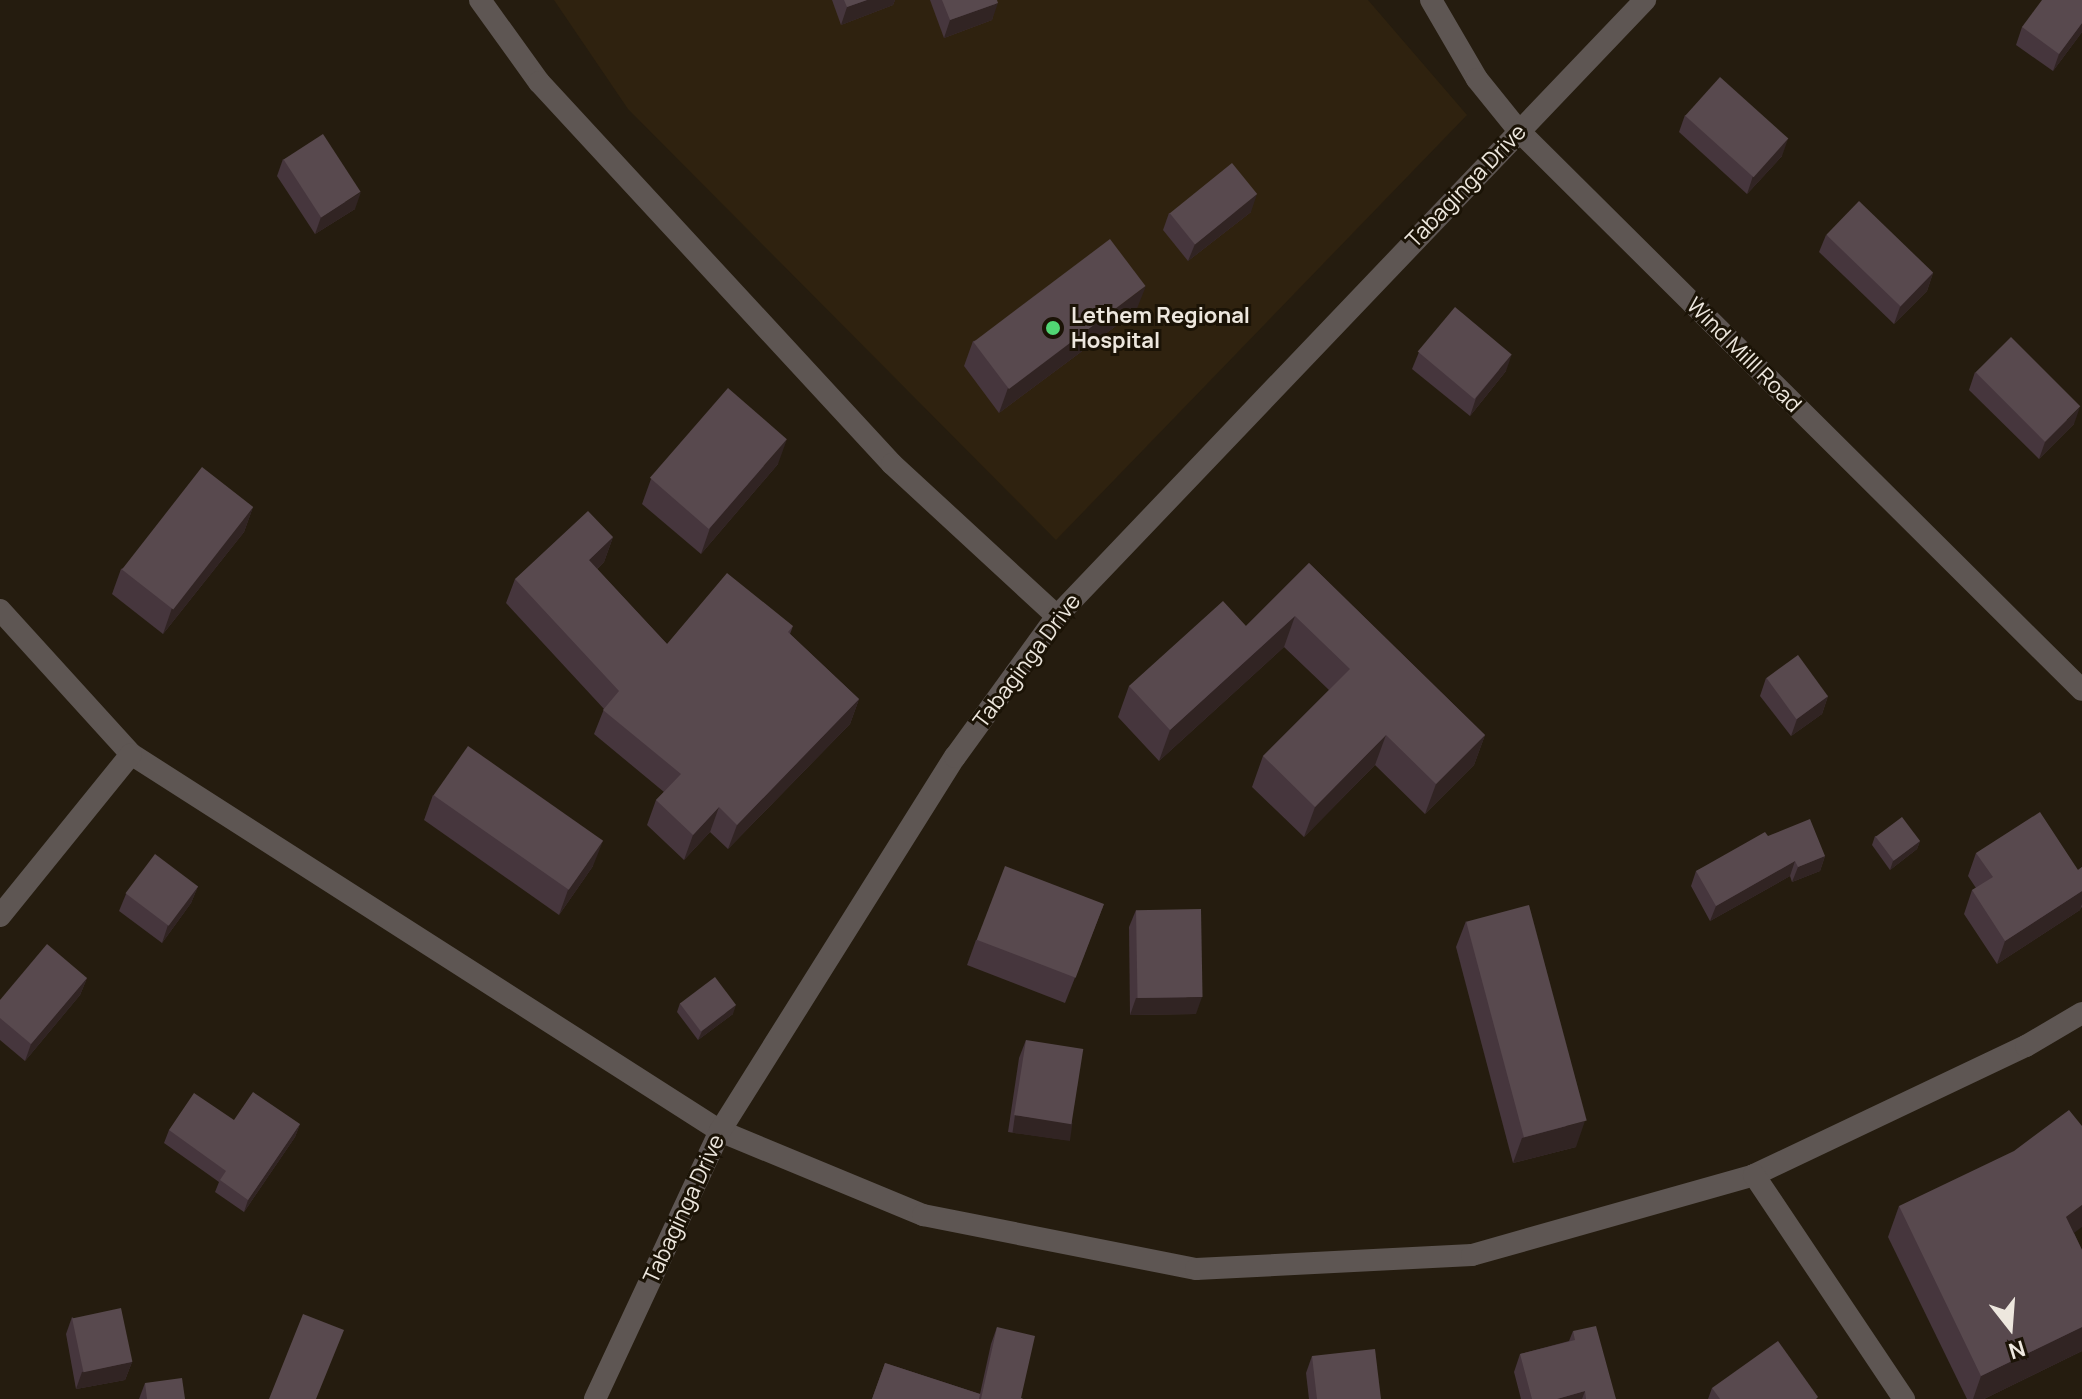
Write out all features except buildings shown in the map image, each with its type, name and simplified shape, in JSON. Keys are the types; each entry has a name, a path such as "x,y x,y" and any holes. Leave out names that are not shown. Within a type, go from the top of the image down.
{"street":[{"path":"480,0 539,82 892,464 1057,616"},
{"name":"Wind Milll Road","path":"1431,0 1477,79 1519,131 2082,690"},
{"name":"Tabaginga Drive","path":"595,1399 720,1131 955,757 1057,616 1645,0"},
{"path":"0,610 131,754 720,1131 923,1215 1196,1269 1472,1255 1754,1175 2026,1046 2082,1013"},
{"path":"0,916 131,754"},
{"path":"1754,1175 1904,1399"}],"shaded area":[{"name":"Lethem Regional Hospital","path":"554,0 1368,0 1467,115 1056,540 628,109"}],"place":[{"name":"Lethem Regional Hospital","path":"1053,328"}]}
